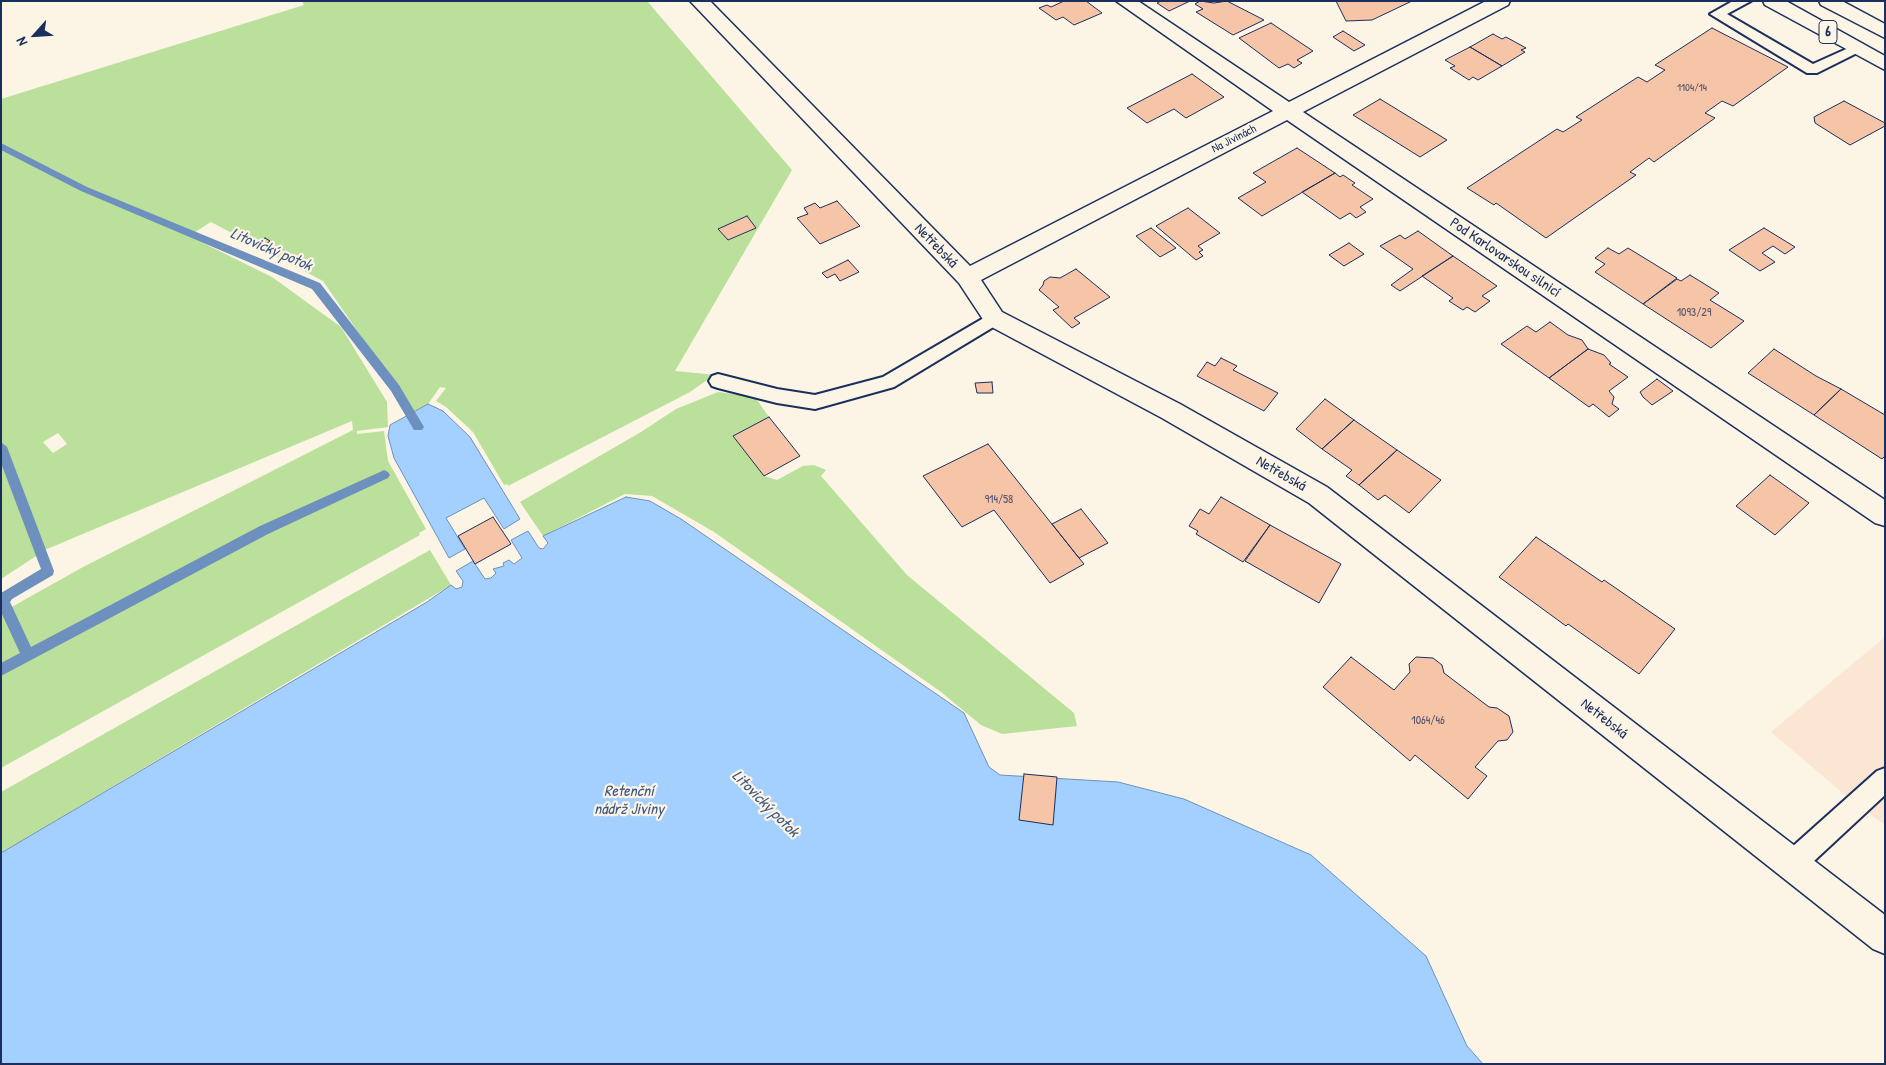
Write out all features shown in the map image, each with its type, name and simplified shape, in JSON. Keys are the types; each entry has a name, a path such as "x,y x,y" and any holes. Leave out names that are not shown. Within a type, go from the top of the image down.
{"street":[{"name":"Netřebská","path":"699,1 967,277 994,318 1171,411 1318,495 1885,937"},
{"name":"Pod Karlovarskou silnicí","path":"1126,1 1885,515"},
{"name":"Na Jivinách","path":"967,277 1501,1"},
{"name":"6","path":"1772,1 1885,64"},
{"name":"6","path":"1828,1 1885,32"}],"lane":[{"path":"1744,1 1717,14 1812,70 1858,48"},
{"path":"718,381 777,396 815,402 888,382 994,318"},
{"path":"1791,865 1885,779"}],"shaded area":[{"path":"1885,637 1885,825 1858,806 1771,732"}],"green space":[{"path":"302,1 647,1 792,170 675,371 738,377 739,379 710,378 690,392 508,486 507,484 504,485 473,432 446,407 436,401 446,388 440,387 428,404 413,412 323,281 211,222 189,236 272,277 341,327 387,402 388,427 357,431 357,434 384,431 388,461 426,529 419,533 420,535 1,768 1,613 83,567 353,430 352,421 47,549 1,579 1,99 304,5","holes":["746,216 756,228 729,240 719,229","58,433 67,444 53,453 43,442"]},
{"path":"718,392 755,397 769,417 733,436 764,476 777,480 803,466 814,465 826,470 821,476 907,575 1074,713 1077,726 1002,734 981,725 941,692 714,532 652,496 625,494 543,536 520,502 641,432 676,409"},
{"path":"430,550 451,585 1,853 1,792"}],"water":[{"path":"428,404 443,411 470,437 520,519 504,529 484,498 446,518 465,549 449,558 394,458 388,436 390,425"},
{"name":"Retenční nádrž Jiviny","path":"626,497 650,501 681,519 964,713 989,767 1000,775 1118,782 1184,799 1311,855 1426,956 1467,1046 1483,1064 1,1064 1,853 427,602 451,585 456,589 462,587 463,581 456,571 473,561 485,579 491,578 496,573 493,569 504,566 503,563 509,560 514,564 522,558 511,540 528,531 539,548 543,549 548,543 543,536"}],"building":[{"path":"1064,1 1086,1 1102,13 1074,25 1063,17 1056,20 1039,8 1047,5 1051,7"},
{"path":"1161,1 1190,1 1169,11 1157,3"},
{"path":"1200,1 1214,3 1227,1 1264,20 1233,35 1196,12 1203,9 1195,4"},
{"path":"1336,1 1412,1 1372,20 1346,21"},
{"path":"1271,23 1313,51 1297,60 1302,63 1294,68 1288,64 1279,68 1239,38"},
{"path":"1712,28 1788,67 1733,106 1722,101 1705,113 1715,118 1654,162 1649,158 1630,172 1636,175 1546,238 1496,203 1494,205 1467,188 1557,129 1563,132 1582,120 1576,117 1638,77 1647,82 1665,70 1655,65"},
{"path":"1343,31 1365,45 1354,51 1333,37"},
{"path":"1493,34 1502,39 1506,37 1526,48 1521,50 1525,52 1502,66 1470,47"},
{"path":"1470,47 1502,66 1478,80 1473,77 1469,80 1450,68 1455,66 1445,60"},
{"path":"1192,74 1224,97 1186,118 1174,109 1147,123 1127,108"},
{"path":"1380,99 1447,140 1420,157 1353,115"},
{"path":"1844,101 1885,123 1885,126 1850,145 1815,123 1814,117"},
{"path":"1297,148 1335,173 1262,216 1238,198 1266,182 1253,173"},
{"path":"1335,173 1340,177 1343,175 1355,183 1352,185 1373,199 1360,207 1366,212 1356,218 1350,213 1340,219 1302,192"},
{"path":"837,201 860,226 820,244 797,218 808,214 804,208 815,203 820,208"},
{"path":"1188,208 1220,233 1198,246 1203,250 1199,252 1203,256 1196,260 1156,226"},
{"path":"747,216 756,228 728,240 718,229"},
{"path":"1151,228 1176,248 1160,257 1136,236"},
{"path":"1764,228 1795,247 1785,254 1773,246 1762,253 1775,262 1760,271 1729,250"},
{"path":"1418,231 1453,256 1400,291 1391,285 1413,269 1380,246 1400,235 1405,239"},
{"path":"265,238 270,241 262,247 257,244"},
{"path":"1349,243 1364,254 1344,266 1329,255"},
{"path":"1608,248 1619,254 1628,248 1677,278 1643,304 1595,272 1605,264 1595,258"},
{"path":"1453,256 1497,286 1482,296 1490,301 1475,312 1467,307 1463,310 1449,301 1453,298 1422,276"},
{"path":"848,260 859,272 840,281 835,274 827,278 822,273"},
{"path":"1076,269 1110,297 1074,318 1080,323 1072,328 1053,310 1059,307 1039,290 1044,281 1050,277 1060,278"},
{"path":"1690,275 1719,293 1710,300 1744,321 1711,348 1643,304 1677,279 1681,281"},
{"path":"1550,322 1568,335 1582,340 1588,349 1549,378 1501,344 1527,326 1536,332"},
{"path":"1588,349 1604,355 1611,363 1609,364 1628,377 1609,391 1614,397 1612,404 1619,409 1609,417 1593,404 1589,407 1549,378"},
{"path":"1774,349 1816,376 1841,389 1814,415 1748,373"},
{"path":"1221,358 1237,366 1233,370 1278,393 1264,411 1197,376 1207,362 1215,366"},
{"path":"1657,379 1673,391 1652,405 1640,392"},
{"path":"992,382 993,393 977,393 975,383"},
{"path":"1841,389 1885,415 1885,456 1882,459 1814,415"},
{"path":"1325,399 1354,420 1322,449 1296,429"},
{"path":"769,417 800,456 764,476 733,436"},
{"path":"1354,420 1397,450 1359,485 1346,476 1352,470 1322,449"},
{"path":"988,444 1084,564 1050,583 994,510 962,527 923,476"},
{"path":"1397,450 1441,480 1409,513 1385,495 1378,500 1359,485"},
{"path":"1770,475 1809,503 1775,535 1736,506"},
{"path":"1221,497 1270,525 1243,562 1196,534 1198,531 1189,526 1200,509 1209,514"},
{"path":"1081,509 1108,543 1079,558 1052,524"},
{"path":"493,517 511,544 475,564 458,536"},
{"path":"1270,525 1341,564 1319,603 1245,561"},
{"path":"1536,537 1602,582 1604,580 1675,629 1639,674 1568,624 1566,626 1499,577"},
{"path":"1351,657 1394,690 1410,672 1409,664 1416,657 1433,658 1442,665 1444,673 1489,707 1497,708 1509,716 1513,732 1507,740 1498,741 1475,767 1487,776 1468,799 1415,755 1410,761 1323,687"},
{"path":"1024,774 1057,777 1053,825 1019,820"}],"waterway":[{"name":"Litovický potok","path":"1,146 84,189 316,286 395,388 418,427"},
{"name":"Litovický potok","path":"1,447 48,571 7,595 3,602 28,656"},
{"path":"28,656 264,530 384,475"},
{"path":"1,670 28,656"}]}
